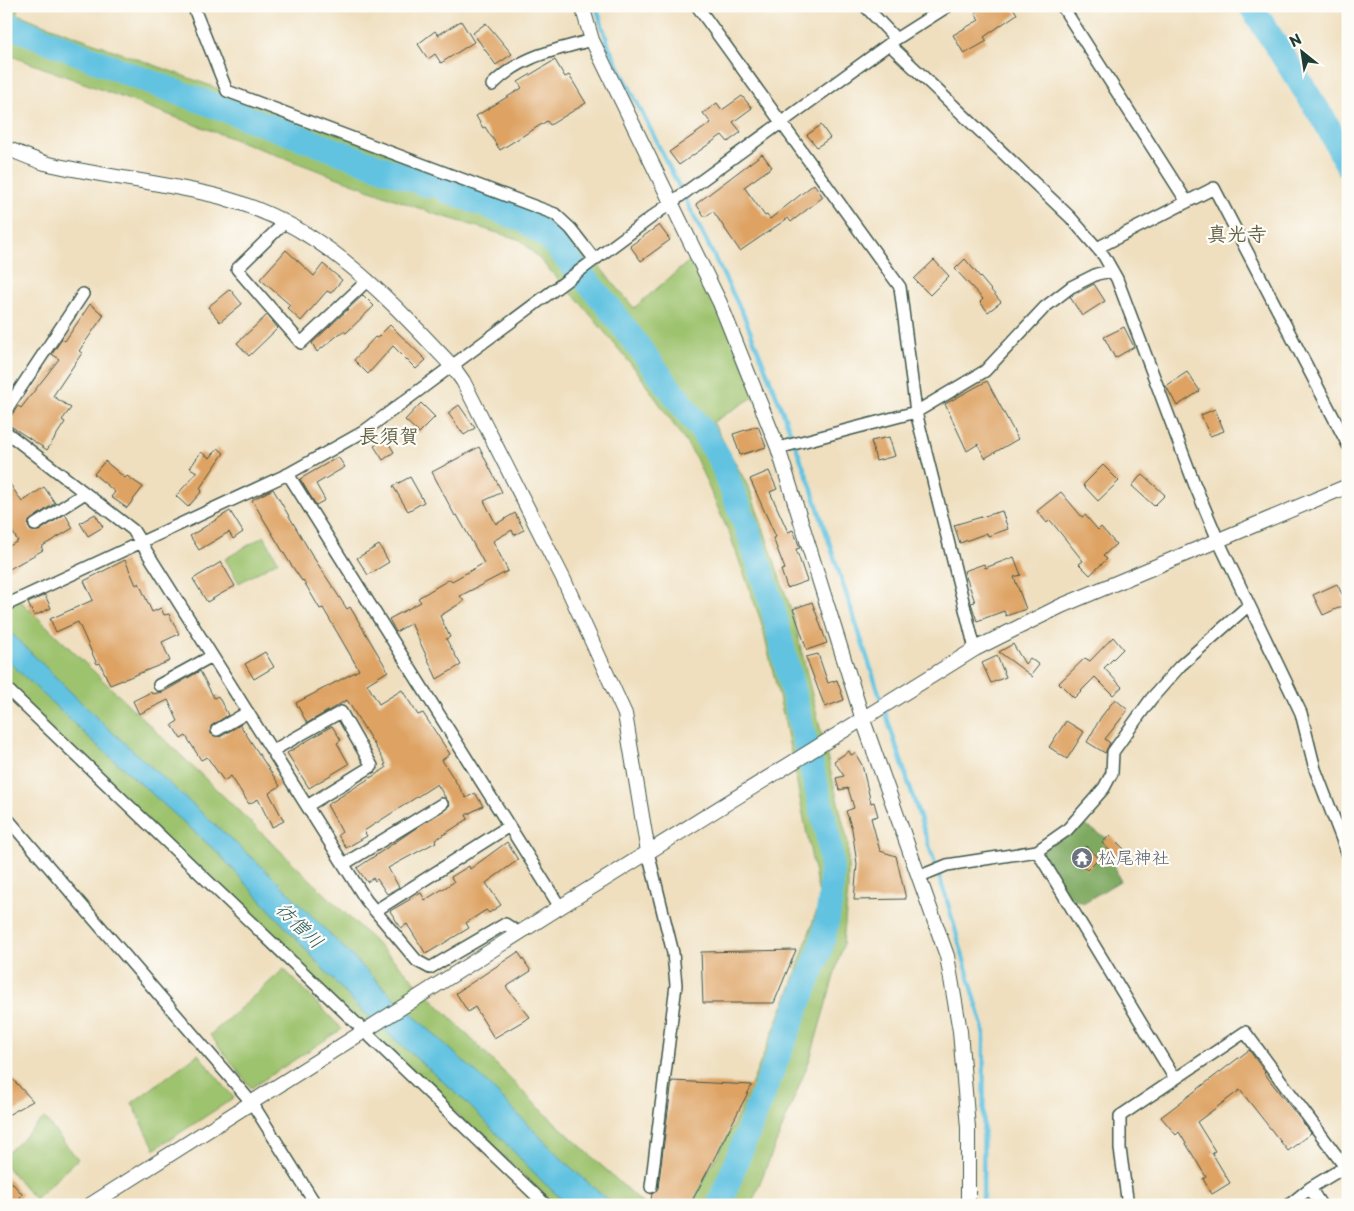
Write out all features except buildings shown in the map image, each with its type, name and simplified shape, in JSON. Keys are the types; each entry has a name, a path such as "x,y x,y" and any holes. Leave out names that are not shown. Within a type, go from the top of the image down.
{"street":[{"path":"193,6 227,91 554,214 571,229 595,260"},
{"path":"582,6 592,40 720,304 778,448 863,720 947,956 956,1000 968,1128 968,1205"},
{"path":"697,6 900,287 916,412 975,649"},
{"path":"865,6 893,42 1070,217 1097,248 1112,271 1180,449 1218,540 1301,713 1315,769 1348,855"},
{"path":"8,604 288,474 363,432 453,367 672,202 893,42 948,6"},
{"path":"1062,6 1187,202"},
{"path":"492,85 505,72 524,60 592,40"},
{"path":"6,148 44,162 220,197 262,211 285,222 330,248 368,280 453,367 463,381 558,570 625,714 648,852 673,953 676,984 651,1187"},
{"path":"1097,248 1214,188 1348,444"},
{"path":"285,222 237,269 301,343 368,280"},
{"path":"778,448 916,412 984,371 1046,308 1070,287 1097,274 1112,271"},
{"path":"6,410 83,294"},
{"path":"6,432 133,530 344,864 376,911 417,961 430,968 505,924 519,933"},
{"path":"288,474 560,907"},
{"path":"90,1205 560,907 975,649 1061,606 1348,486"},
{"path":"35,525 85,493"},
{"path":"918,877 947,865 1037,851 1067,830 1104,788 1112,773 1113,752 1151,699 1180,666 1249,605"},
{"path":"159,685 212,656"},
{"path":"6,688 368,1030 546,1205"},
{"path":"217,730 248,712"},
{"path":"272,751 341,712 372,766 307,806"},
{"path":"344,864 442,804"},
{"path":"6,817 252,1102 316,1205"},
{"path":"376,911 509,826"},
{"path":"1037,851 1175,1079"},
{"path":"1128,1205 1120,1149 1120,1116 1244,1032 1346,1166 1310,1188 1289,1205"},
{"path":"1310,1188 1321,1205"}],"green space":[{"path":"6,6 17,6 18,14 40,23 559,218 634,308 695,256 757,395 713,422 750,490 793,616 848,843 848,889 843,945 810,1059 751,1205 691,1205 741,1110 792,985 820,900 784,718 761,621 731,538 695,456 639,374 579,301 521,240 432,213 6,54"},
{"path":"264,536 278,561 239,583 225,559"},
{"path":"6,587 401,967 532,1101 644,1205 553,1205 507,1159 379,1044 6,687"},
{"path":"1076,820 1105,837 1120,881 1083,903 1063,893 1037,851"},
{"path":"284,969 342,1029 251,1088 210,1035"},
{"path":"198,1054 234,1098 155,1149 132,1103"},
{"path":"44,1118 78,1159 35,1199 6,1166 6,1154"}],"water":[{"name":"彷僧川","path":"6,628 99,720 273,877 389,993 483,1079 565,1162 613,1205 568,1205 541,1180 467,1103 356,1005 219,854 85,734 6,659"}],"waterway":[{"path":"596,6 609,47 744,316 779,402 810,484 946,897 984,1030 983,1205"},
{"path":"1251,6 1326,123 1348,166"},
{"path":"6,24 129,74 428,185 440,184 446,190 524,220 549,238 604,301 703,432 720,459 750,536 771,601 827,831 831,862 831,891 830,905 820,950 719,1205"}],"place":[{"name":"松尾神社","path":"1082,858"}],"district":[{"name":"真光寺","path":"1237,234"},
{"name":"長須賀","path":"389,436"}]}
